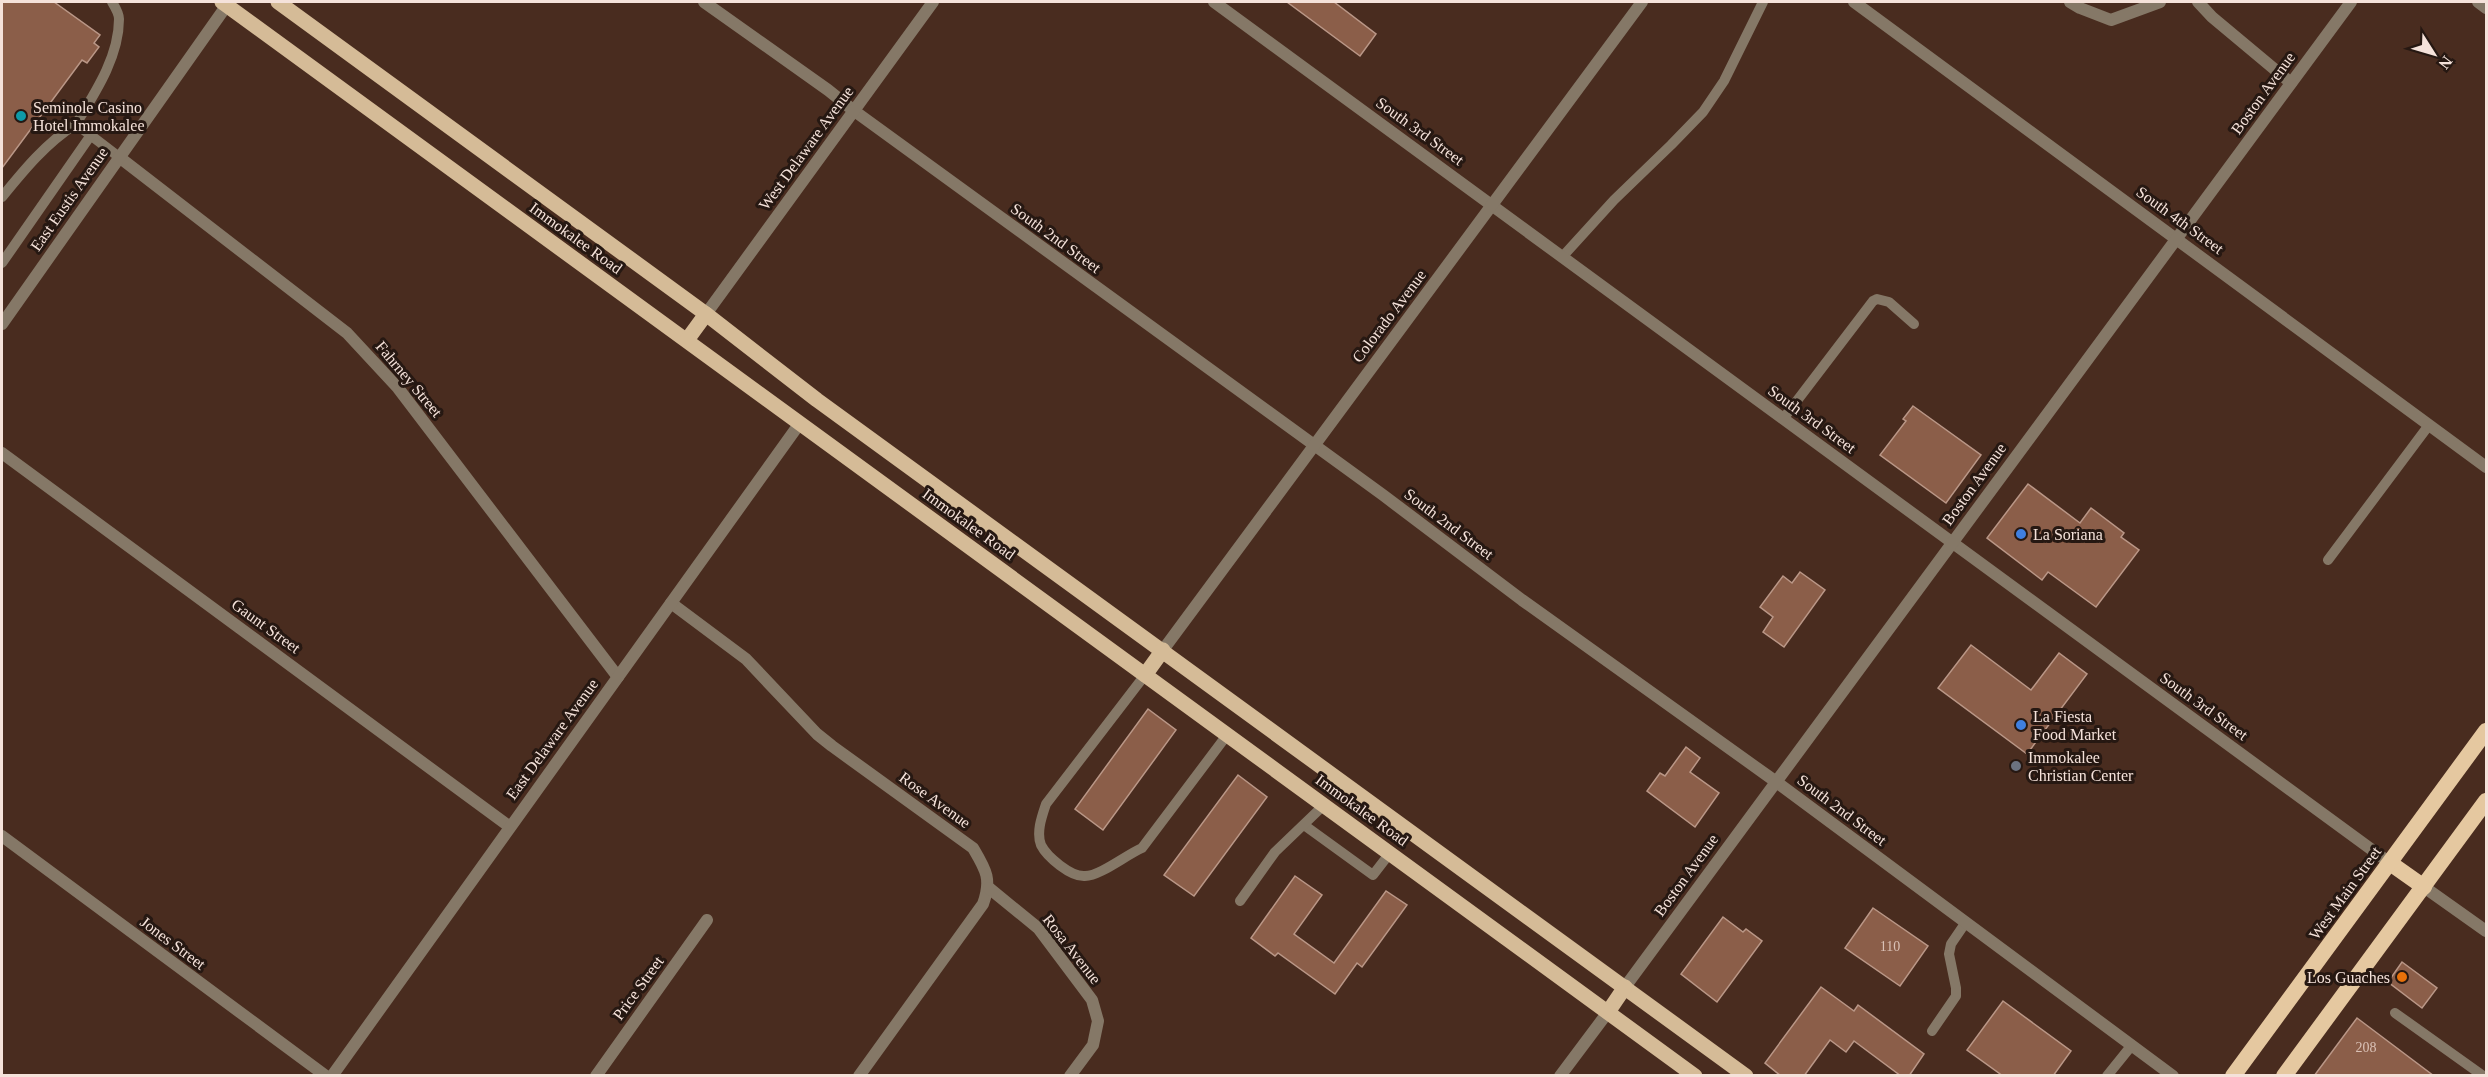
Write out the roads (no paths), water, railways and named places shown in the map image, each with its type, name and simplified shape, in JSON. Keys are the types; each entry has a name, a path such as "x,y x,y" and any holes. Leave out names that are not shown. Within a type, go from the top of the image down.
{"highway":[{"name":"West Main Street","path":"2233,1076 2487,731"},
{"path":"2284,1076 2487,801"},
{"path":"2390,863 2424,887"}],"main road":[{"name":"Immokalee Road","path":"278,2 706,314 817,400 1746,1076"},
{"name":"Immokalee Road","path":"226,3 1695,1076"},
{"path":"687,340 706,314"},
{"path":"800,423 817,400"},
{"path":"1144,675 1163,650"},
{"path":"1608,1012 1625,987"}],"street":[{"name":"South 2nd Street","path":"704,2 1775,781 2132,1046 2166,1074"},
{"name":"West Delaware Avenue","path":"706,314 933,2"},
{"name":"South 3rd Street","path":"1214,2 1493,204 2390,863"},
{"name":"Colorado Avenue","path":"1163,650 1642,2"},
{"path":"2070,2 2111,20 2160,2"},
{"path":"2198,2 2212,17 2291,83"},
{"name":"Boston Avenue","path":"1625,987 2351,2"},
{"path":"2478,2 2487,8"},
{"name":"East Eustis Avenue","path":"2,324 226,3"},
{"name":"South 4th Street","path":"1862,4 2487,467"},
{"name":"Fahrney Street","path":"119,157 325,315 364,350 398,388 618,677"},
{"name":"East Delaware Avenue","path":"332,1076 800,423"},
{"name":"Gaunt Street","path":"2,453 510,826"},
{"name":"Rose Avenue","path":"671,603 746,658 817,734 973,848 986,870 989,888"},
{"name":"Jones Street","path":"2,836 326,1076"},
{"path":"2424,887 2487,931"},
{"path":"859,1076 960,939 983,904 989,888"},
{"name":"Rosa Avenue","path":"989,888 1038,928 1092,1000 1098,1022 1093,1045 1070,1076"},
{"name":"Price Street","path":"596,1076 707,920"},
{"path":"1560,1076 1608,1012"}],"lane":[{"path":"2,197 23,171 59,135 76,124 97,89 113,51 120,17 112,2"},
{"path":"1563,256 1614,200 1702,112 1724,81 1763,2"},
{"path":"76,124 119,157"},
{"path":"2,263 91,135"},
{"path":"1783,419 1874,301 1877,299 1889,302 1914,324"},
{"path":"2328,560 2429,425"},
{"path":"1144,675 1046,804 1040,821 1041,844 1057,863 1073,874 1086,877 1104,870 1125,855 1142,848 1227,735"},
{"path":"1240,901 1275,852 1324,805"},
{"path":"1304,825 1373,875 1390,853"},
{"path":"1932,1031 1956,996 1949,954 1951,944 1966,922"},
{"path":"2395,1013 2482,1075 2487,1069"},
{"path":"2107,1076 2132,1046"}],"place":[{"name":"Seminole Casino Hotel Immokalee","path":"21,116"},
{"name":"La Soriana","path":"2021,534"},
{"name":"La Fiesta Food Market","path":"2021,725"},
{"name":"Immokalee Christian Center","path":"2016,766"},
{"name":"Los Guaches","path":"2402,977"}]}
